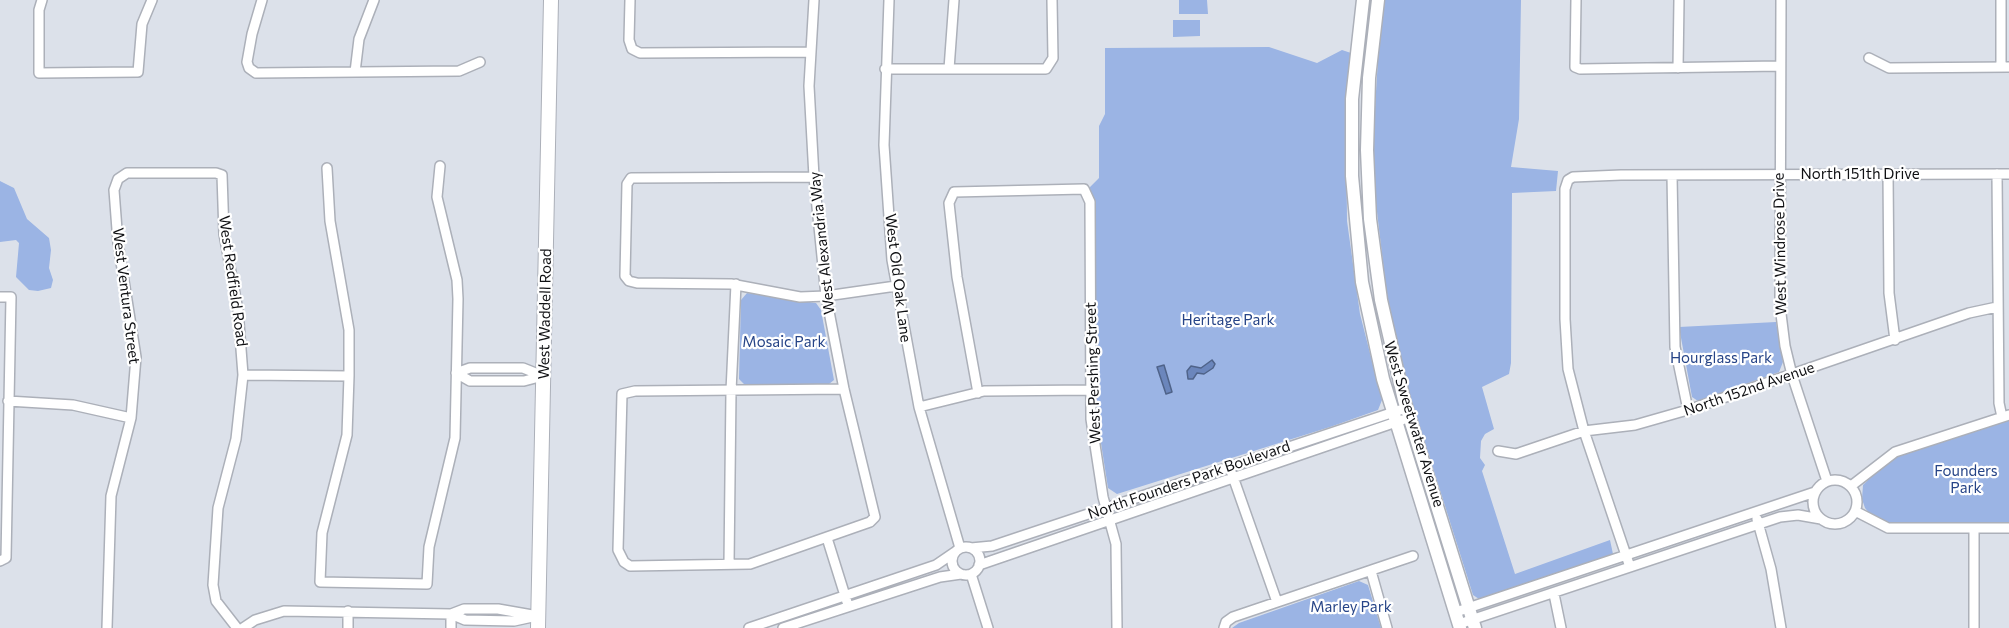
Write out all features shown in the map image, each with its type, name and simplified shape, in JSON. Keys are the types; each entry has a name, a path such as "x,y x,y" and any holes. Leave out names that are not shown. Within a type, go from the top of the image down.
{"main road":[{"name":"West Waddell Road","path":"538,622 551,0"}],"street":[{"path":"42,0 39,10 39,73 138,72 142,24 152,0"},
{"path":"262,0 247,62 249,68 256,73 459,71 480,62"},
{"path":"355,72 359,39 374,0"},
{"path":"630,0 629,40 632,49 640,53 810,52"},
{"name":"West Alexandria Way","path":"814,0 809,87 814,177 826,296 844,389 875,517 870,522 827,538"},
{"name":"West Old Oak Lane","path":"889,0 885,69 885,154 896,286 919,407 957,550"},
{"path":"949,69 954,0"},
{"path":"885,69 1046,69 1053,58 1052,0"},
{"name":"West Sweetwater Avenue","path":"1363,0 1352,99 1355,218 1371,330 1394,417 1459,622"},
{"name":"West Sweetwater Avenue","path":"1378,0 1367,100 1367,173 1381,300 1408,413 1473,619"},
{"path":"1576,0 1575,67 1780,66"},
{"path":"1678,68 1679,0"},
{"name":"West Windrose Drive","path":"1781,0 1780,306 1785,346 1792,375 1827,481"},
{"path":"1869,58 1889,68 2005,67 2001,0"},
{"path":"327,168 330,221 349,330 349,376 347,435 322,533 320,582 427,584 429,547 455,438 457,280 437,197 440,166"},
{"name":"West Ventura Street","path":"106,628 111,496 131,418 136,357 118,243 114,190 117,179 127,173 216,173 222,175"},
{"path":"1888,173 1889,293 1895,340"},
{"path":"1851,486 1895,452 2006,416 1999,403 1997,174"},
{"name":"North 151th Drive","path":"1584,431 1568,369 1565,329 1565,189 1568,180 1573,177 1672,175 2009,174"},
{"name":"West Redfield Road","path":"222,175 224,234 238,310 243,375 236,439 218,508 214,547 216,601 237,628"},
{"path":"1672,175 1675,347 1688,410"},
{"path":"814,177 631,178 627,184 625,276 629,281 736,284 800,297 826,296 896,286"},
{"name":"West Pershing Street","path":"978,393 957,277 949,203 954,192 1084,189 1090,202 1093,436 1116,544 1117,628"},
{"path":"729,564 731,391 736,284"},
{"path":"0,297 11,297 3,560"},
{"name":"North 152nd Avenue","path":"1498,451 1516,454 1584,431 1635,425 1688,410 1970,313 1997,307"},
{"path":"456,373 470,368 523,368 543,376"},
{"path":"243,375 349,376"},
{"path":"844,389 635,391 622,394 618,550 624,562 630,566 750,564 827,538 849,607"},
{"path":"919,407 978,393 1091,390"},
{"path":"8,401 73,405 131,418"},
{"name":"North Founders Park Boulevard","path":"971,548 987,547 1230,466 1408,413"},
{"name":"North Founders Park Boulevard","path":"979,565 1233,478 1394,417"},
{"path":"1584,431 1630,567"},
{"path":"1230,466 1277,602"},
{"path":"1459,622 1473,619 1554,594 1787,515 1821,519 1831,524 1843,523 1855,511 1857,500 1851,486 1840,480 1827,481 1815,492 1627,556 1473,619"},
{"path":"1815,492 1813,504 1821,519"},
{"path":"1855,511 1888,528 2009,528"},
{"path":"1755,513 1771,568 1781,628"},
{"path":"1974,528 1974,628"},
{"path":"749,628 936,565 957,550 971,548 977,553 979,565 971,574 940,577 783,628"},
{"path":"957,550 952,564 960,574"},
{"path":"1225,625 1277,602 1413,556"},
{"path":"1371,571 1388,628"},
{"path":"971,574 988,628"},
{"path":"1554,594 1561,628"},
{"path":"243,628 255,620 284,611 451,614 465,620 538,622"},
{"path":"348,611 348,628"},
{"path":"451,614 451,628"}],"green space":[{"path":"1179,0 1207,0 1208,14 1179,14"},
{"path":"1385,0 1521,0 1519,119 1511,167 1558,171 1556,191 1512,193 1511,363 1509,374 1482,387 1494,429 1485,434 1481,441 1480,458 1485,465 1482,471 1515,574 1610,540 1613,554 1491,597 1479,599 1473,595 1400,363 1386,288 1375,195 1373,140 1379,43"},
{"path":"1173,20 1200,20 1200,36 1173,37"},
{"name":"Heritage Park","path":"1269,47 1317,63 1342,50 1351,53 1346,114 1347,221 1360,314 1382,400 1378,410 1117,494 1108,488 1096,411 1094,202 1089,188 1099,178 1099,126 1105,114 1105,48"},
{"path":"0,181 14,188 27,219 49,238 51,250 49,268 53,280 51,288 38,291 29,290 16,277 19,243 16,240 0,242"},
{"name":"Mosaic Park","path":"747,293 816,303 821,310 834,380 829,384 745,385 739,379 741,300"},
{"name":"Hourglass Park","path":"1776,322 1783,362 1779,372 1698,401 1692,397 1679,327"},
{"name":"Founders Park","path":"2009,420 2009,523 1890,523 1870,514 1865,508 1862,499 1863,485 1888,460"},
{"name":"Marley Park","path":"1359,581 1368,585 1381,628 1232,628 1239,623"}],"shaded area":[{"path":"1212,360 1215,364 1213,368 1204,374 1197,373 1193,379 1188,379 1187,371 1191,366 1201,368"},
{"path":"1164,365 1172,392 1166,394 1157,367"}]}
